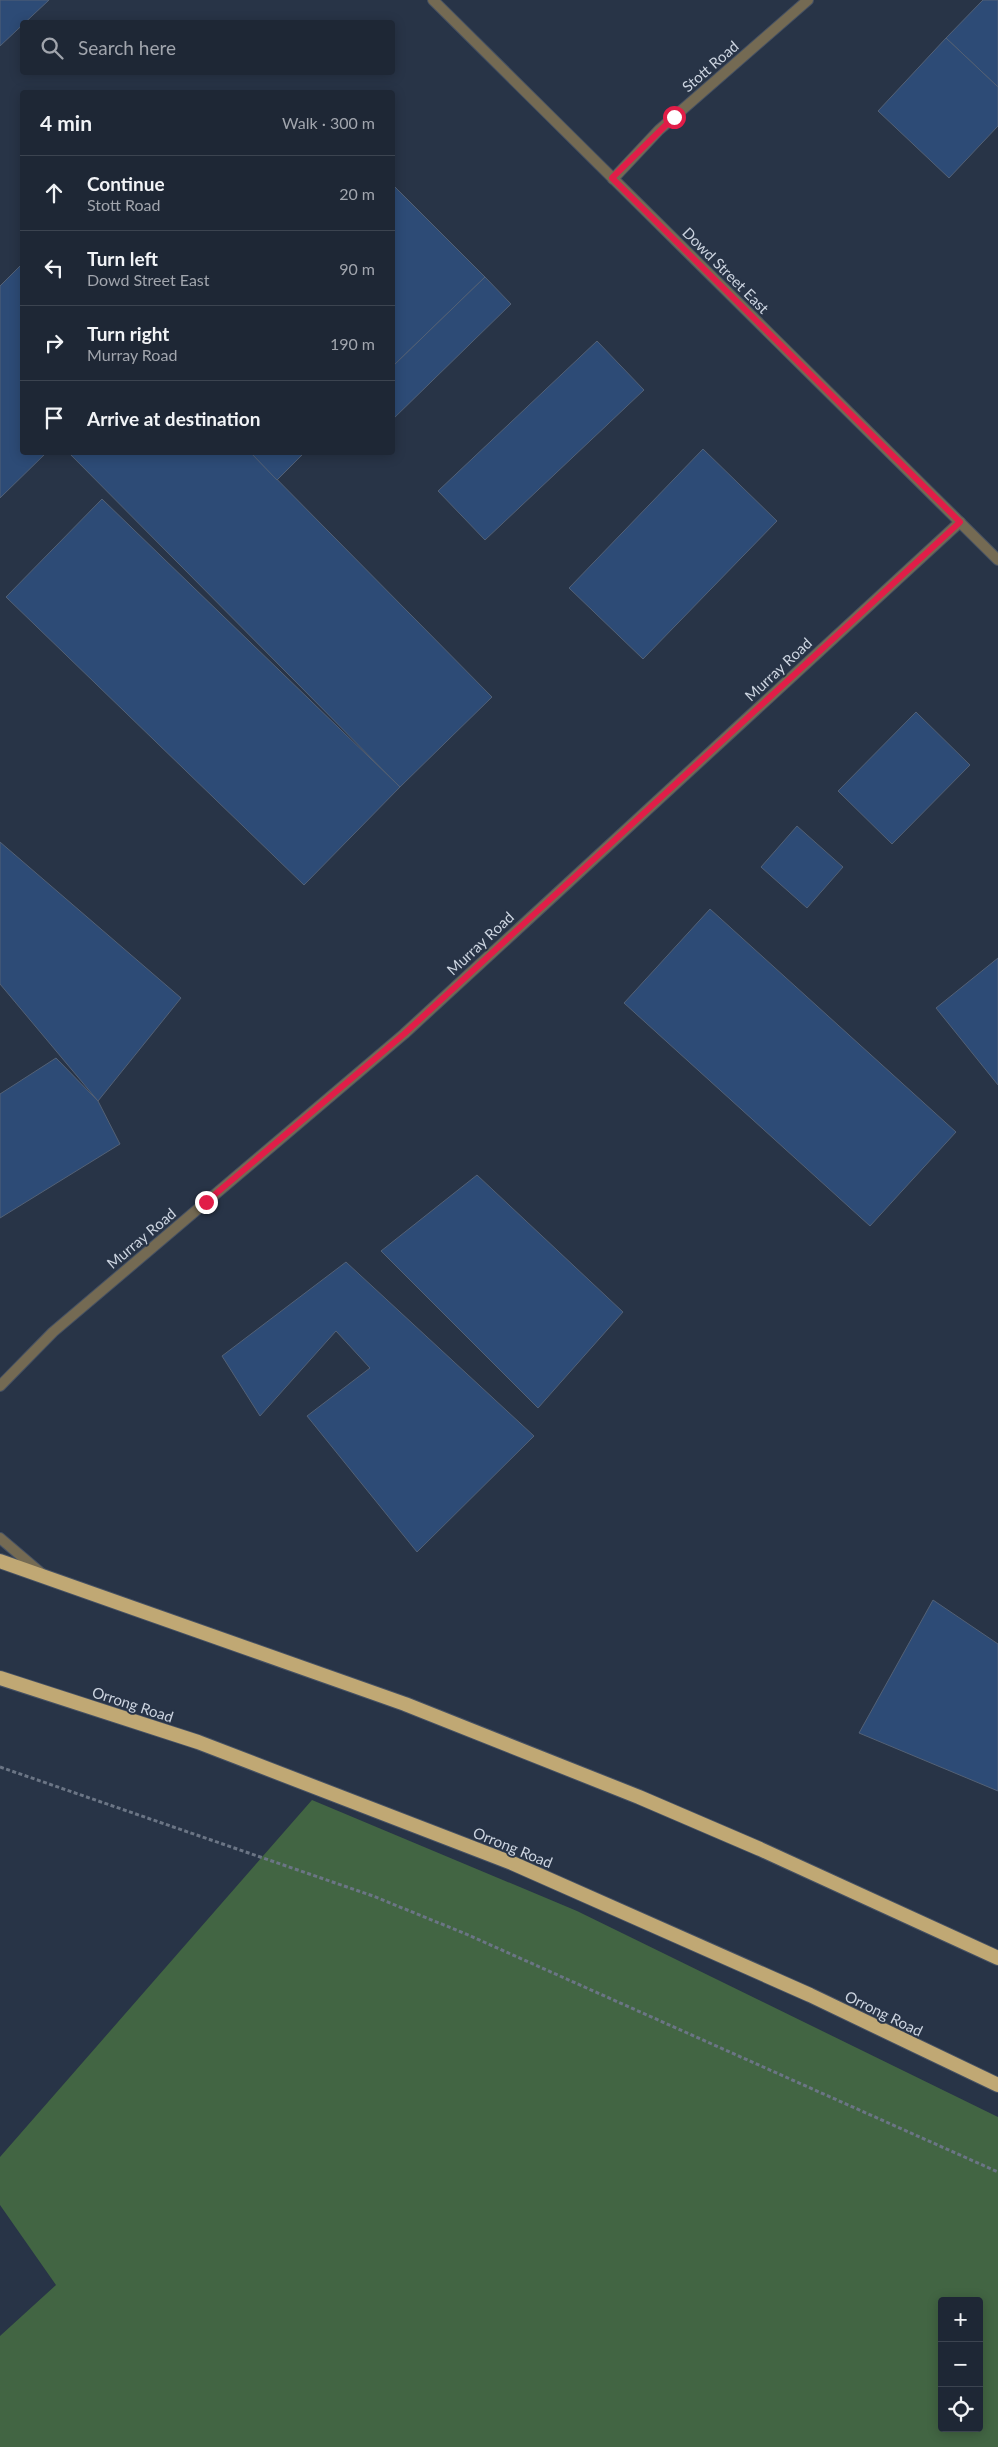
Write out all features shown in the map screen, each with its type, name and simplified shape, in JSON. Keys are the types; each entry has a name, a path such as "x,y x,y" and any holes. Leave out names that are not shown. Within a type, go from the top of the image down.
{"highway":[{"path":"0,1561 405,1704 621,1790 760,1849 998,1958"},
{"name":"Orrong Road","path":"0,1678 198,1742 512,1863 810,1995 998,2085"}],"street":[{"name":"Dowd Street East","path":"433,0 998,560"},
{"name":"Stott Road","path":"612,178 659,130 808,0"},
{"name":"Murray Road","path":"0,1386 61,1325 404,1034 960,522"},
{"name":"Murray Road","path":"0,1381 10,1375"},
{"path":"0,1538 44,1576"}],"path":[{"path":"0,1767 374,1896 466,1934 998,2172"}],"green space":[{"path":"312,1800 577,1911 998,2117 998,2447 0,2447 0,2336 56,2285 0,2205 0,2157"}],"building":[{"path":"0,0 49,0 28,20 20,20 20,27 0,46"},
{"path":"983,0 998,0 998,87 946,38"},
{"path":"946,38 998,87 998,126 949,178 878,111"},
{"path":"395,187 485,277 395,364"},
{"path":"20,266 20,455 44,455 0,498 0,286"},
{"path":"485,277 511,304 395,417 395,364"},
{"path":"597,341 644,390 485,540 438,491"},
{"path":"703,449 777,521 643,659 569,588"},
{"path":"71,455 253,455 492,697 400,787"},
{"path":"253,455 302,455 277,480"},
{"path":"102,499 400,787 304,885 6,597"},
{"path":"916,712 970,765 892,844 838,791"},
{"path":"797,826 843,867 807,908 761,867"},
{"path":"0,842 181,998 98,1101 0,984"},
{"path":"710,909 956,1132 870,1226 624,1003"},
{"path":"998,958 998,1085 936,1008"},
{"path":"56,1058 98,1101 120,1144 0,1218 0,1094"},
{"path":"477,1175 623,1312 538,1408 381,1251"},
{"path":"346,1262 534,1436 417,1552 307,1416 370,1368 336,1331 260,1416 222,1356"},
{"path":"933,1600 998,1644 998,1791 859,1733"}],"route":[{"path":"206,1202 404,1034 960,522 612,178 674,117"}]}
